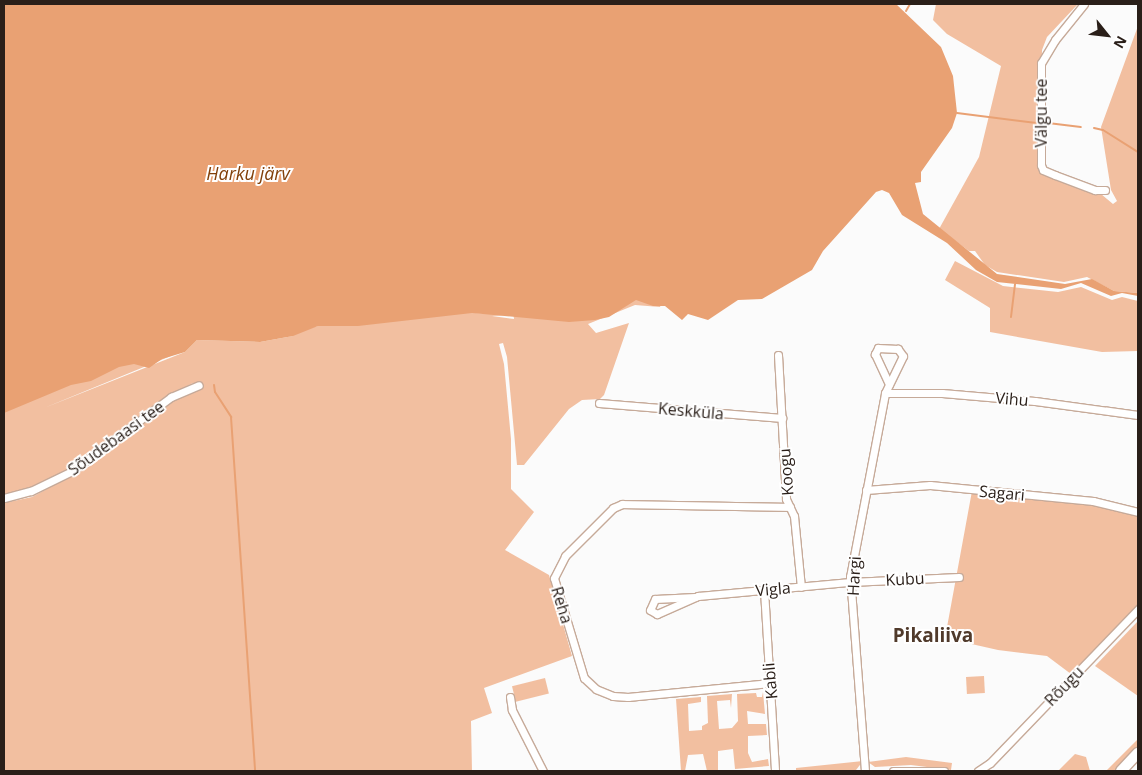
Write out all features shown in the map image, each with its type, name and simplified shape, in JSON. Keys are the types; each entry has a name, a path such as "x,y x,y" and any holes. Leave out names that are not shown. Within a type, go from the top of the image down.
{"main road":[{"path":"1120,771 1138,753"}],"street":[{"name":"Välgu tee","path":"1084,4 1055,40 1041,64 1041,165 1043,170 1056,176 1095,190 1105,190"},
{"name":"Hargi","path":"865,771 850,582 885,393 903,356 898,349 885,346 878,348 875,354 889,384"},
{"name":"Koogu","path":"778,355 786,499 794,516 801,587"},
{"name":"Sõudebaasi tee","path":"4,498 31,491 72,471 172,397 199,385"},
{"name":"Vihu","path":"885,393 942,393 1034,401 1138,415"},
{"name":"Keskküla","path":"600,403 782,418"},
{"name":"Sagari","path":"866,490 930,485 1093,501 1138,512"},
{"name":"Reha","path":"770,683 628,697 613,696 596,689 584,678 554,578 565,556 612,508 622,504 790,507"},
{"name":"Kubu","path":"850,582 959,578"},
{"name":"Vigla","path":"695,597 657,614 650,610 655,599 850,582"},
{"name":"Kabli","path":"764,590 775,771"},
{"name":"Rõugu","path":"978,771 990,763 1138,609"},
{"path":"510,696 512,710 543,771"},
{"name":"Rõugu","path":"986,771 990,763"},
{"path":"893,771 944,771"}],"shaded area":[{"path":"936,4 1078,4 1047,37 1042,50 1039,164 1047,175 1101,194 1113,204 1117,201 1111,190 1101,127 1138,26 1138,293 1114,291 1087,277 1064,282 997,272 985,265 975,251 969,251 939,229 979,157 1001,66 947,34 933,20"},
{"path":"955,261 1003,286 1058,292 1081,287 1112,300 1122,297 1138,301 1138,351 1102,352 990,332 990,308 945,280"},
{"path":"602,290 662,302 660,307 635,305 588,324 596,333 629,323 604,395 600,399 582,400 569,409 524,465 517,465 507,357 503,343 499,344 504,364 511,439 511,489 534,512 505,550 549,575 572,656 484,688 492,713 471,721 472,771 4,771 4,503 32,497 92,465 169,404 194,389 193,383 163,399 71,468 29,489 4,495 4,388 196,336 183,351 44,408 185,352 197,340 260,342 293,336 273,337 391,308 509,315 492,316 514,319 513,311"},
{"path":"972,491 1115,508 1138,515 1138,605 1071,674 1047,656 998,650 945,638"},
{"path":"1138,621 1138,696 1095,666"},
{"path":"984,676 985,693 967,694 966,677"},
{"path":"545,678 549,694 516,702 512,686"},
{"path":"763,692 765,714 747,711 748,724 766,724 767,735 748,736 748,753 752,762 768,759 769,766 735,769 733,749 718,751 718,770 707,771 703,754 688,755 685,771 681,771 676,699 701,697 701,702 688,704 689,731 702,730 702,726 708,723 707,696 732,694 731,708 730,700 717,701 719,729 732,728 738,721 737,694 756,693 757,697 762,697"},
{"path":"1138,739 1138,746 1114,771 1106,771"},
{"path":"1075,754 1086,757 1090,771 1058,771"},
{"path":"906,757 952,763 951,770 911,765 875,767 868,762"},
{"path":"863,761 856,770 796,771 796,768"}],"water":[{"name":"Harku järv","path":"4,4 896,4 941,47 953,76 957,113 952,128 921,172 921,182 915,183 923,214 997,274 1065,284 1092,279 1114,291 1138,293 1138,296 1122,293 1111,296 1081,283 1061,289 997,282 976,270 947,243 902,215 889,193 882,190 876,192 823,251 812,270 762,299 738,300 708,320 688,314 682,320 665,306 653,306 636,300 609,317 595,320 569,322 472,313 358,326 318,326 293,336 260,342 197,340 185,352 162,359 149,368 134,364 119,367 91,381 71,385 4,413"}],"waterway":[{"path":"906,11 910,4"},
{"path":"957,113 1036,123"},
{"path":"1048,123 1081,127"},
{"path":"1094,128 1103,130 1138,152"},
{"path":"1011,317 1015,284"},
{"path":"214,385 215,392 231,417 255,771"}],"district":[{"name":"Pikaliiva","path":"933,636"}]}
